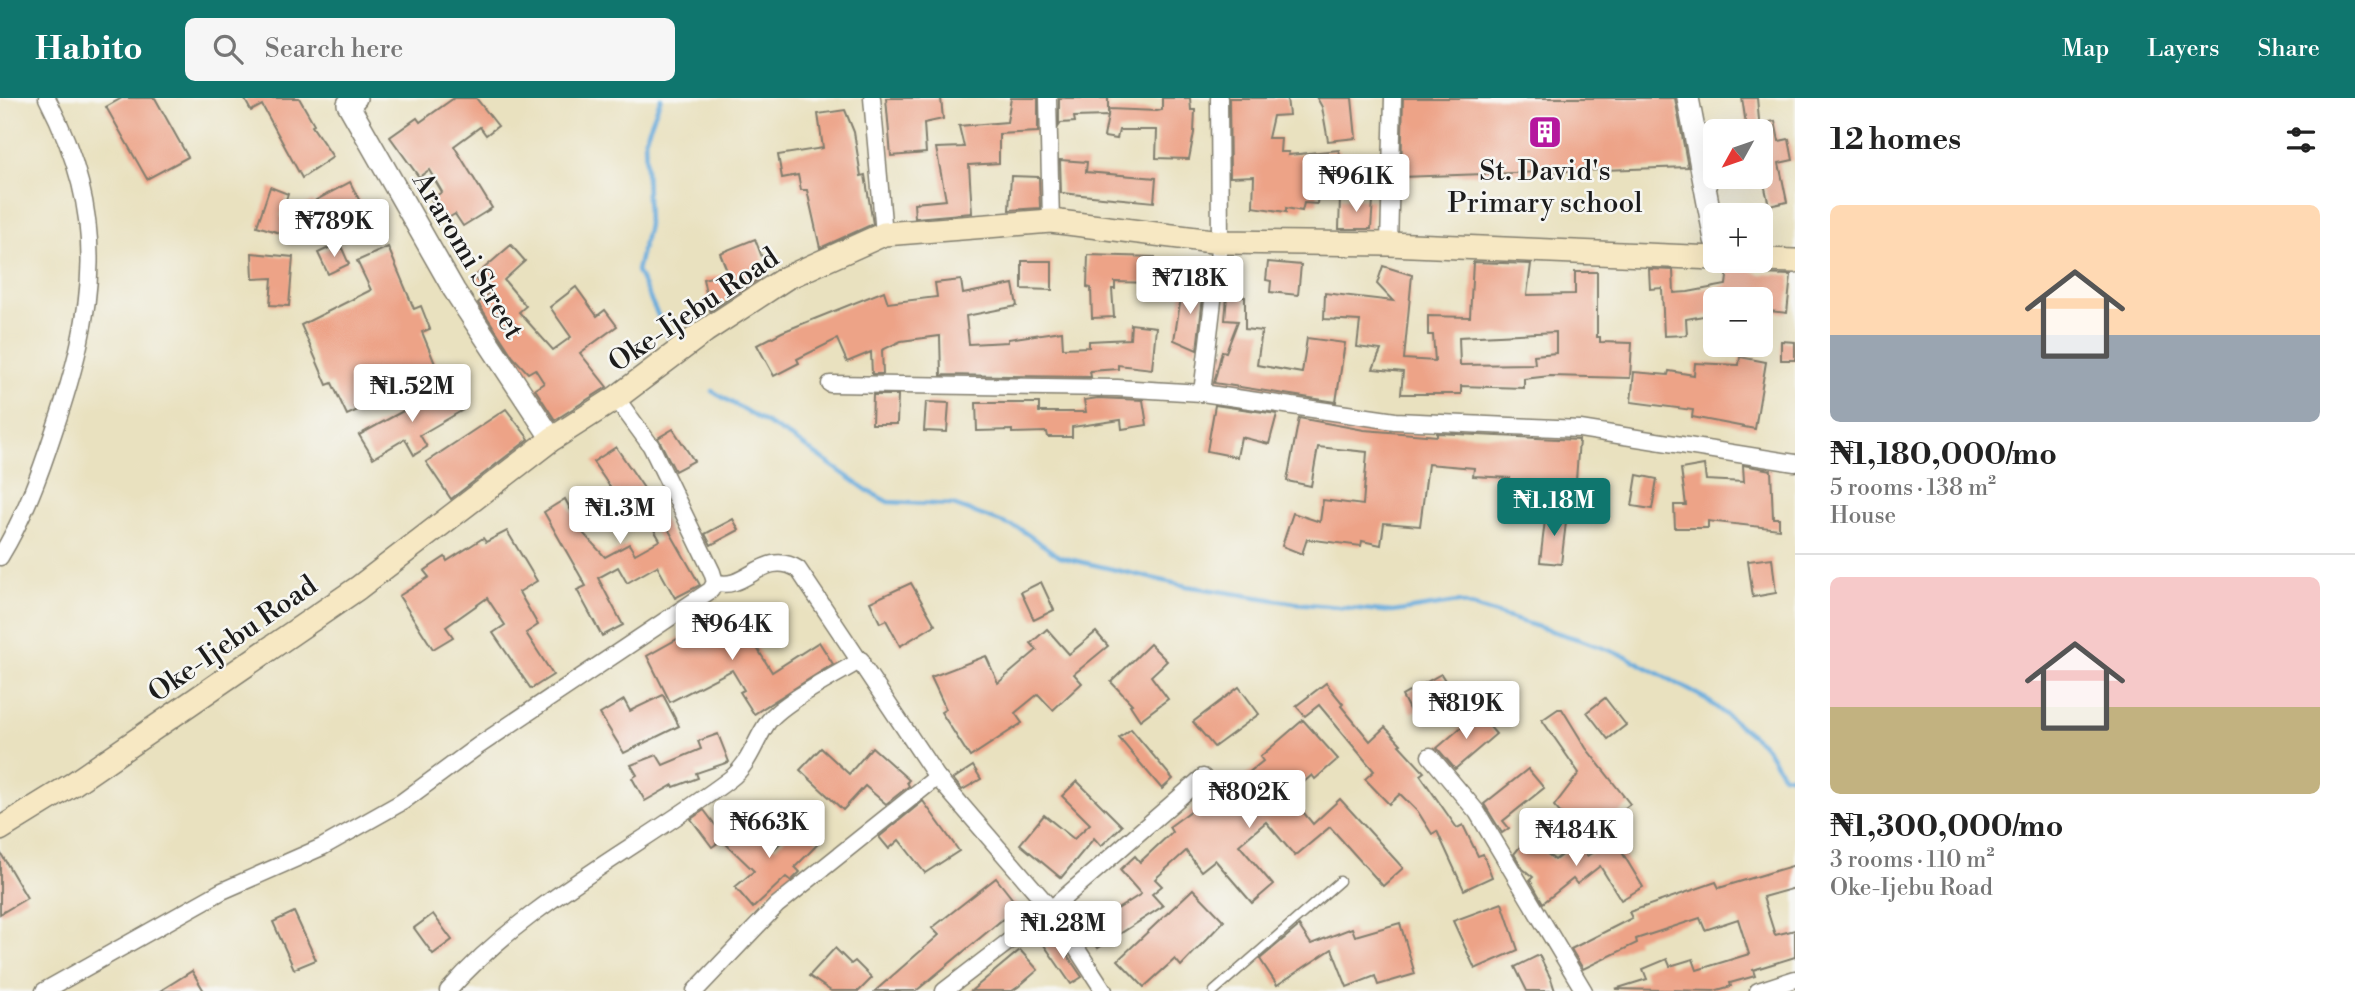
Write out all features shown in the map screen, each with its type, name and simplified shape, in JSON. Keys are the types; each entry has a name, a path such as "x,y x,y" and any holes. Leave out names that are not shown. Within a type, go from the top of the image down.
{"main road":[{"name":"Oke-Ijebu Road","path":"0,829 73,784 358,588 552,439 616,398 705,331 786,278 884,234 1051,221 1220,242 1389,244 1703,257"},
{"path":"1773,260 1795,261"}],"street":[{"path":"0,557 16,532 69,387 85,316 91,266 83,185 68,139 47,98"},
{"path":"872,98 884,234"},
{"path":"1048,98 1051,221"},
{"path":"1202,393 1220,242 1219,98"},
{"path":"1389,244 1393,98"},
{"path":"1688,98 1708,203"},
{"name":"Araromi Street","path":"349,100 454,290 552,439"},
{"path":"830,384 1117,388 1202,393 1395,421 1580,429 1795,463"},
{"path":"616,398 651,446 716,582 724,585 740,580 764,565 790,565 798,569 937,777 1051,909 1104,991"},
{"path":"44,991 222,891 322,847 402,802 478,746 711,590 716,582"},
{"path":"448,991 485,954 538,912 629,846 730,779 750,758 769,721 861,660"},
{"path":"1430,756 1477,812 1584,991"},
{"path":"695,991 777,905 937,777"},
{"path":"944,991 1051,909 1203,777"},
{"path":"1758,991 1795,979"}],"lane":[{"path":"1214,991 1340,881"}],"building":[{"path":"122,98 155,98 188,157 147,179 106,107"},
{"path":"244,98 299,98 314,124 312,126 333,157 302,178 262,105 251,111"},
{"path":"454,98 476,98 498,126 486,135 480,127 454,146 492,208 463,226 455,214 445,220 431,199 442,192 429,170 419,177 390,137 417,118 420,122"},
{"path":"886,98 941,98 943,119 924,123 926,153 891,156"},
{"path":"1011,98 1038,98 1038,132 999,134 999,163 969,165 972,213 915,218 914,203 946,200 936,148 964,147 959,126 1007,122"},
{"path":"1059,98 1108,98 1108,115 1109,109 1162,110 1162,98 1190,98 1191,110 1195,110 1189,159 1156,158 1157,130 1119,130 1117,139 1104,137 1108,116 1074,117 1075,122 1061,123 1059,126"},
{"path":"1229,98 1287,98 1289,115 1273,116 1268,138 1281,138 1280,152 1289,152 1288,155 1339,150 1345,178 1320,176 1317,204 1304,203 1302,211 1286,208 1286,212 1253,207 1254,176 1230,177"},
{"path":"1317,98 1352,98 1356,138 1328,141 1322,107"},
{"name":"St. David's Primary school","path":"1403,98 1675,98 1688,167 1401,177"},
{"path":"1742,98 1757,98 1759,119 1745,119"},
{"path":"845,110 854,132 861,176 865,175 873,224 820,248 807,190 801,190 798,175 782,178 778,155 823,148 818,114"},
{"path":"1773,121 1779,141 1789,139 1793,160 1779,163 1787,202 1773,205 1768,203 1765,189 1773,189"},
{"path":"1060,160 1087,162 1086,172 1156,178 1154,202 1061,193"},
{"path":"1011,176 1039,177 1040,208 1009,210"},
{"path":"350,182 371,223 339,238 326,211 304,221 298,208 311,202 320,205 316,200"},
{"path":"270,187 288,194 280,217 297,209 296,226 280,233 257,226"},
{"path":"1340,198 1373,200 1371,229 1339,229"},
{"path":"755,239 765,265 756,269 760,278 710,311 703,279 728,273 720,253"},
{"path":"511,245 525,261 504,280 526,306 519,312 553,350 571,337 550,307 576,287 597,316 605,310 617,326 580,353 607,387 555,420 535,389 544,383 535,369 528,373 513,357 478,303 488,294 474,277"},
{"path":"333,246 341,246 349,264 328,274 318,253"},
{"path":"388,247 414,309 421,306 430,329 422,332 438,371 391,390 393,394 347,415 332,383 327,385 301,325 371,290 357,261"},
{"path":"252,253 293,257 289,306 270,305 272,278 253,279"},
{"path":"1088,255 1155,257 1154,283 1115,282 1115,289 1112,289 1114,317 1092,318 1091,288 1087,287"},
{"path":"1022,261 1052,261 1052,290 1022,289"},
{"path":"1268,262 1301,265 1298,295 1270,292 1271,281 1266,280"},
{"path":"1473,262 1531,264 1527,295 1575,294 1575,272 1597,272 1597,337 1600,337 1600,342 1632,343 1630,378 1550,376 1524,379 1524,388 1461,386 1461,394 1401,394 1403,372 1373,369 1381,350 1357,347 1360,321 1324,319 1325,293 1393,301 1377,284 1383,266 1412,275 1404,359 1435,361 1433,335 1428,335 1428,316 1470,317","holes":["1556,332 1556,353 1534,355 1535,364 1460,365 1459,337"]},
{"path":"1649,269 1673,270 1674,293 1703,289 1703,316 1686,319 1687,335 1664,336 1662,288 1650,289"},
{"path":"1728,273 1791,275 1787,313 1773,311 1773,287 1715,287 1726,285"},
{"path":"961,280 963,294 1013,284 1017,306 966,316 969,344 1008,342 1008,339 1062,331 1063,348 1089,347 1089,341 1130,339 1131,324 1156,327 1152,369 1118,365 1118,369 1090,371 1091,377 941,375 940,336 901,341 882,350 883,374 872,374 871,352 847,362 837,339 797,359 799,363 774,376 757,345 782,332 884,291 888,303 937,297 935,283"},
{"path":"1183,285 1204,288 1197,350 1174,340"},
{"path":"1227,296 1245,297 1245,329 1262,331 1257,365 1302,373 1307,338 1345,343 1336,402 1214,383 1222,351 1226,352 1238,321 1225,320"},
{"path":"1781,341 1795,342 1795,360 1781,360"},
{"path":"1740,357 1766,362 1755,429 1692,417 1693,410 1631,402 1634,372 1668,375 1669,371 1694,375 1695,363 1739,365"},
{"path":"449,386 463,410 420,435 427,447 414,455 405,439 373,458 359,435"},
{"path":"873,395 898,395 897,424 872,424"},
{"path":"1084,400 1143,400 1147,425 1122,429 1121,420 1072,427 1072,437 1048,437 1047,432 977,431 976,403 1039,403 1039,412 1086,412"},
{"path":"926,402 949,403 947,432 924,431"},
{"path":"1215,405 1277,414 1269,444 1241,437 1237,457 1207,451"},
{"path":"506,409 529,439 451,499 426,462"},
{"path":"1299,418 1364,430 1437,436 1437,433 1579,440 1575,493 1509,484 1510,478 1473,476 1474,468 1428,464 1420,526 1384,523 1381,545 1362,541 1361,546 1307,539 1302,554 1282,546 1293,513 1320,522 1323,500 1363,505 1367,452 1318,447 1311,486 1287,481"},
{"path":"673,429 694,461 675,471 658,438"},
{"path":"616,447 650,497 700,585 675,598 657,566 627,583 618,567 598,578 623,625 602,636 577,590 586,586 544,512 565,499 583,533 605,557 629,544 635,554 660,540 639,505 628,513 593,462"},
{"path":"1704,465 1706,480 1744,482 1743,465 1771,470 1773,518 1779,518 1779,529 1708,521 1708,528 1675,528 1674,505 1686,505 1681,469"},
{"path":"1637,475 1657,479 1652,509 1632,506"},
{"path":"1546,512 1567,514 1561,564 1540,562"},
{"path":"733,519 739,530 711,545 705,534"},
{"path":"507,531 537,581 519,592 538,625 526,633 553,675 531,689 493,633 505,625 487,598 446,627 453,637 433,649 399,596 429,577 424,571 445,557 447,561 483,538 486,542"},
{"path":"1772,558 1776,593 1753,597 1748,561"},
{"path":"1041,582 1054,610 1034,620 1021,592"},
{"path":"911,583 935,625 900,646 886,620 880,623 870,602"},
{"path":"738,605 763,644 757,648 772,672 819,642 833,664 754,714 740,692 744,690 732,670 670,702 647,656"},
{"path":"1047,629 1069,654 1096,632 1108,646 1074,674 1082,683 1053,710 1038,694 1015,713 1022,723 970,757 941,712 946,709 931,677 986,656 998,683 1037,650 1031,643"},
{"path":"1150,644 1167,661 1151,676 1168,699 1140,720 1130,705 1132,704 1111,682"},
{"path":"1441,674 1451,690 1411,713 1402,696"},
{"path":"1326,683 1370,741 1385,727 1401,744 1399,745 1424,772 1420,775 1457,828 1463,825 1478,856 1483,854 1492,877 1464,890 1437,831 1432,834 1418,812 1400,794 1389,804 1365,779 1374,771 1319,705 1305,716 1296,706"},
{"path":"1239,687 1259,714 1214,747 1193,722"},
{"path":"663,695 679,726 624,753 600,714 624,700 630,711"},
{"path":"1605,698 1626,725 1608,739 1587,712"},
{"path":"1562,709 1586,748 1630,804 1606,823 1600,816 1579,834 1554,806 1579,773 1542,720"},
{"path":"1478,713 1496,734 1455,769 1437,748"},
{"path":"1303,720 1338,759 1315,779 1312,775 1289,795 1313,824 1340,799 1403,868 1383,886 1330,827 1295,856 1266,822 1239,845 1273,885 1252,903 1215,860 1201,871 1186,851 1155,879 1162,886 1152,894 1163,906 1098,948 1086,929 1141,894 1120,870 1135,856 1140,862 1172,832 1169,827 1203,802 1202,800 1220,784 1226,791 1263,761 1260,757"},
{"path":"1131,729 1173,779 1162,789 1119,738"},
{"path":"718,734 729,762 696,773 698,778 674,787 673,785 645,801 632,778 637,775 631,765 657,755 663,765 701,749 698,741"},
{"path":"872,747 909,780 909,786 886,804 865,786 843,810 800,770 821,748 849,774"},
{"path":"973,766 981,779 962,790 953,779"},
{"path":"1528,769 1544,788 1503,821 1509,828 1502,833 1484,804"},
{"path":"1077,781 1122,826 1101,846 1094,838 1061,878 1020,844 1044,815 1074,839 1090,824 1062,796"},
{"path":"923,801 959,851 925,873 899,840 889,849 879,837"},
{"path":"704,810 725,838 712,847 691,819"},
{"path":"749,822 775,848 800,824 819,843 795,867 800,872 791,881 786,877 753,908 735,887 754,871 727,845"},
{"path":"1527,838 1555,860 1577,843 1587,856 1614,839 1643,887 1621,900 1600,866 1577,884 1573,879 1543,903 1530,880 1533,877 1523,869 1514,854"},
{"path":"0,852 27,898 0,914"},
{"path":"1795,865 1795,888 1763,897 1775,935 1795,930 1795,957 1753,970 1755,976 1730,983 1731,986 1714,991 1615,989 1647,979 1643,969 1667,959 1670,966 1693,959 1697,970 1749,954 1738,919 1705,930 1700,918 1636,939 1637,943 1583,969 1571,949 1632,918 1629,912 1716,882 1719,888"},
{"path":"996,878 1025,915 1010,927 1003,919 916,991 875,991 939,935 932,928"},
{"path":"1193,889 1224,921 1181,966 1175,959 1144,987 1118,960"},
{"path":"1502,903 1518,950 1475,969 1453,921"},
{"path":"294,912 316,960 294,969 273,922"},
{"path":"433,914 452,940 433,954 414,928"},
{"path":"1400,923 1415,974 1378,985 1375,976 1347,987 1332,949 1277,985 1260,959 1299,926 1311,944 1352,928 1355,936"},
{"path":"1055,937 1082,977 1071,984 1044,945"},
{"path":"835,948 851,964 855,961 872,978 859,991 831,991 809,976"},
{"path":"1020,950 1038,970 1018,987 1012,991 971,991"},
{"path":"1539,955 1555,991 1527,991 1515,967"},
{"path":"192,971 204,991 160,991"}],"waterway":[{"path":"661,98 645,139 648,225 637,271 673,347"},
{"path":"712,391 797,441 888,502 953,505 1020,529 1060,557 1186,586 1295,603 1393,612 1458,602 1581,640 1627,657 1706,699 1765,746 1783,775 1795,777"}],"place":[{"name":"St. David's Primary school","path":"1545,132"}]}
